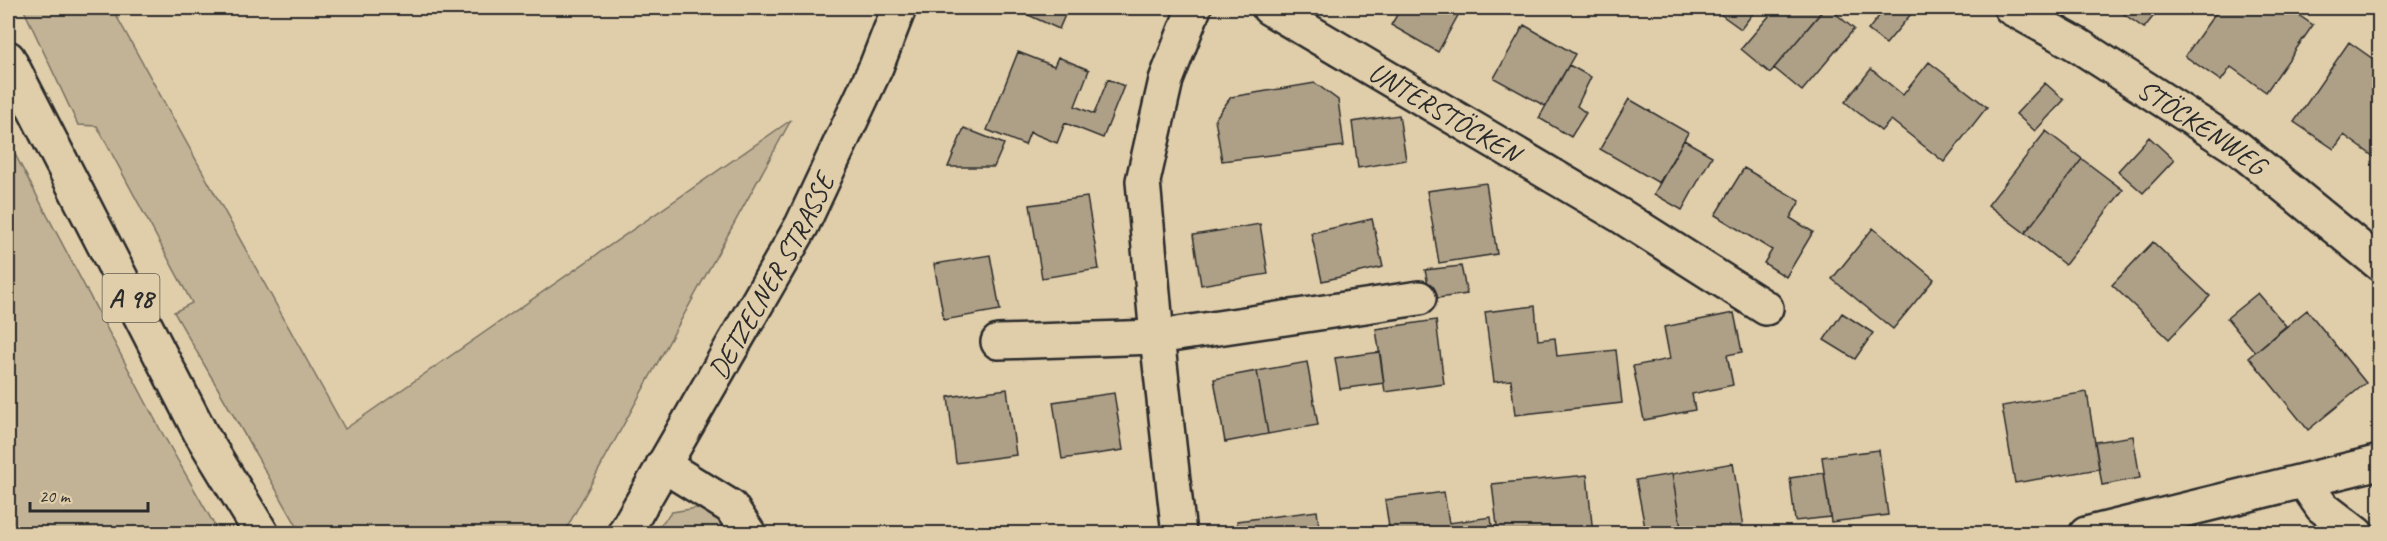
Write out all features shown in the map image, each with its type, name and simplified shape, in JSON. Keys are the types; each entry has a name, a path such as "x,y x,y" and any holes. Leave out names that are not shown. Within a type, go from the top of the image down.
{"main road":[{"name":"DETZELNER STRASSE","path":"624,534 802,225 876,67 899,8"},
{"path":"1179,534 1157,337 1143,181 1166,80 1194,8"},
{"name":"UNTERSTÖCKEN","path":"1269,8 1621,216 1766,308"},
{"name":"STÖCKENWEG","path":"2011,8 2076,44 2238,148 2379,264"},
{"name":"A 98","path":"8,58 200,432 262,534"},
{"path":"998,342 1157,337 1419,298"},
{"path":"2086,534 2379,462"},
{"path":"663,465 731,507 749,534"},
{"path":"2304,481 2322,507 2357,534"}],"shaded area":[{"path":"23,8 112,8 345,429 791,120 564,533 301,533 174,312 192,303 97,126 78,125"},
{"path":"8,141 160,429 219,533 8,533"},
{"path":"697,508 718,518 726,533 652,534 672,512"}],"building":[{"path":"1013,8 1068,8 1059,29"},
{"path":"1401,8 1462,8 1438,52 1391,25"},
{"path":"1712,8 1757,8 1741,29"},
{"path":"1776,8 1817,8 1822,11 1770,73 1741,49"},
{"path":"1825,8 1829,8 1854,29 1802,91 1774,68"},
{"path":"1871,8 1916,8 1886,44 1868,30 1880,15"},
{"path":"2115,8 2160,8 2144,28"},
{"path":"2219,8 2288,8 2313,25 2266,92 2231,67 2221,81 2185,56"},
{"path":"1524,25 1575,54 1545,106 1494,78"},
{"path":"2349,42 2380,64 2380,155 2377,159 2344,135 2334,149 2294,122"},
{"path":"1018,52 1054,66 1058,57 1089,70 1075,106 1094,114 1108,79 1124,86 1103,138 1065,123 1057,143 1030,132 1025,145 987,130"},
{"path":"1929,62 1987,107 1944,162 1891,120 1881,131 1845,102 1871,69 1903,95"},
{"path":"1569,65 1591,77 1577,106 1586,113 1571,137 1539,118"},
{"path":"1315,83 1338,100 1344,146 1222,161 1215,119 1231,97"},
{"path":"2045,83 2064,100 2035,131 2016,114"},
{"path":"1629,99 1688,133 1659,183 1600,149"},
{"path":"1399,115 1406,160 1358,168 1352,122"},
{"path":"964,128 1004,144 994,167 948,167"},
{"path":"2046,131 2082,159 2025,233 1988,205"},
{"path":"2149,137 2174,160 2143,193 2118,171"},
{"path":"1684,140 1712,156 1682,210 1654,194"},
{"path":"2082,159 2123,190 2065,265 2025,233"},
{"path":"1744,168 1800,201 1790,218 1813,232 1786,277 1764,263 1772,250 1715,215"},
{"path":"1486,183 1497,254 1439,263 1427,191"},
{"path":"1087,197 1099,269 1042,278 1030,205"},
{"path":"1372,219 1383,267 1322,281 1311,233"},
{"path":"1260,224 1268,274 1201,285 1193,235"},
{"path":"1873,228 1934,279 1893,329 1832,279"},
{"path":"2153,242 2210,296 2169,339 2112,285"},
{"path":"990,255 1000,310 944,320 934,264"},
{"path":"1461,266 1467,294 1431,299 1425,270"},
{"path":"2258,293 2286,326 2255,352 2227,318"},
{"path":"1535,306 1538,340 1555,338 1557,356 1616,350 1622,403 1515,415 1511,380 1494,382 1485,312"},
{"path":"2307,310 2366,383 2308,430 2249,357"},
{"path":"1734,313 1742,352 1727,355 1733,385 1692,394 1695,410 1644,420 1633,366 1670,359 1664,327"},
{"path":"1842,313 1873,333 1855,359 1824,340"},
{"path":"1436,320 1444,384 1385,392 1376,329"},
{"path":"1380,352 1384,383 1340,389 1335,358"},
{"path":"1307,362 1318,425 1268,434 1257,371"},
{"path":"1257,371 1268,434 1225,442 1214,379"},
{"path":"1007,389 1016,455 956,463 948,397"},
{"path":"2087,392 2099,469 2015,483 2002,406"},
{"path":"1114,393 1123,450 1062,459 1053,402"},
{"path":"2133,436 2140,478 2102,485 2095,442"},
{"path":"1879,450 1888,515 1831,522 1822,457"},
{"path":"1733,463 1744,534 1682,534 1672,474"},
{"path":"1824,473 1830,517 1795,521 1790,478"},
{"path":"1672,474 1681,527 1646,533 1636,480"},
{"path":"1587,475 1593,534 1527,534 1527,530 1498,534 1492,484"},
{"path":"1444,492 1449,523 1491,517 1493,534 1390,534 1385,500"},
{"path":"1317,511 1320,534 1239,534 1237,521"}]}
